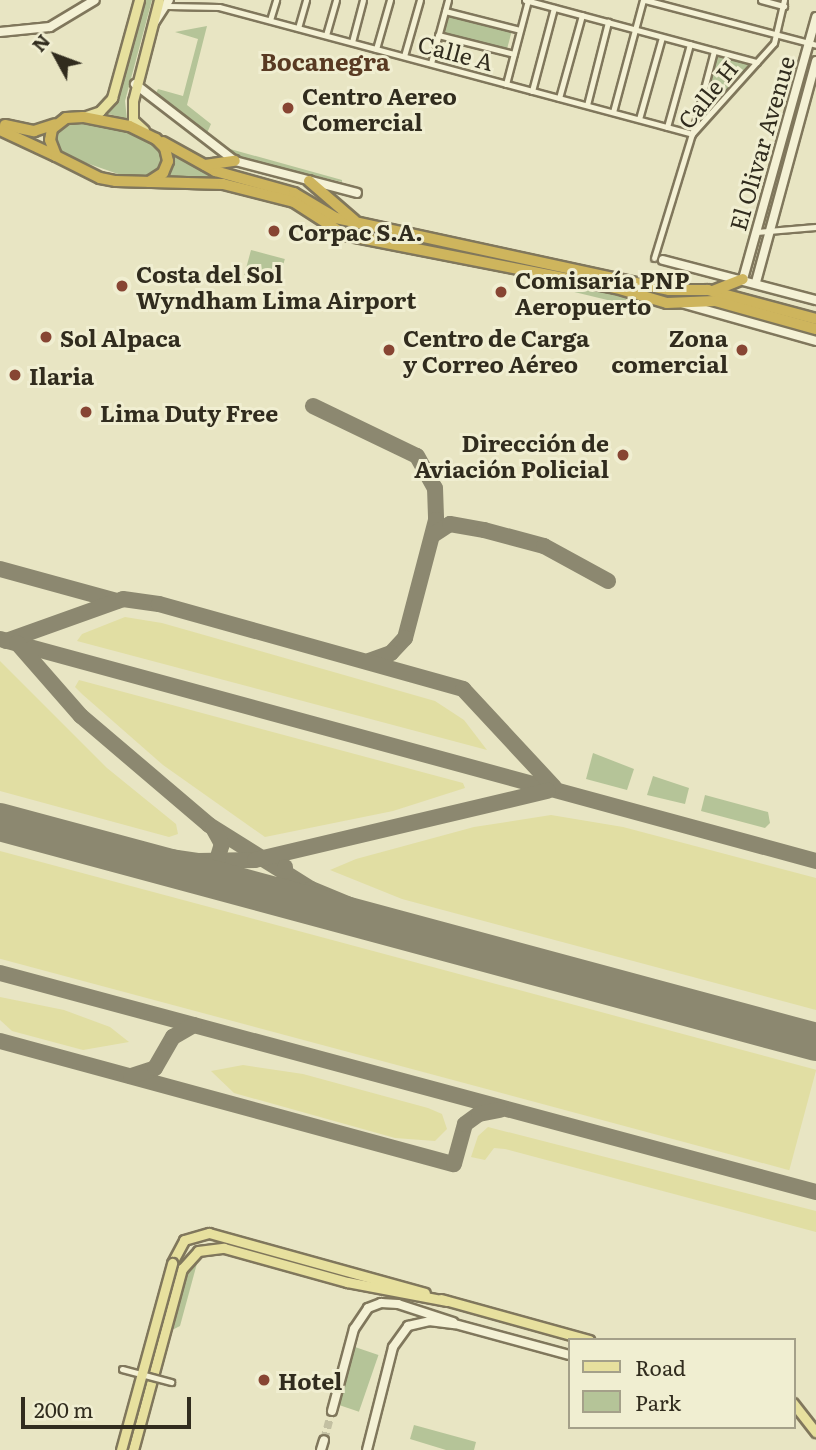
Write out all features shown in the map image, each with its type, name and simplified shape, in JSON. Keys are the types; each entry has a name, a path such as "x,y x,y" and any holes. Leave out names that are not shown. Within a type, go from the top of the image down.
{"highway":[{"path":"0,124 34,131 66,118 83,117 153,137 204,165 295,193 336,218 669,290 713,291 816,319"},
{"path":"55,124 50,140 56,156"},
{"path":"0,130 100,178 223,184 294,202 345,235 679,302 715,301 816,329"},
{"path":"149,182 167,165 165,148 153,137"},
{"path":"204,165 235,161"},
{"path":"309,181 358,222"},
{"path":"713,291 745,273"}],"main road":[{"path":"0,32 50,27 95,0"},
{"path":"83,117 100,111 113,98 139,0"},
{"path":"153,137 133,120 135,84 153,25 166,2"},
{"name":"El Olivar Avenue","path":"745,273 797,87 813,44 816,17"},
{"name":"El Olivar Avenue","path":"757,282 816,61"},
{"path":"135,84 235,161 357,194"},
{"path":"797,87 808,90"},
{"path":"789,117 800,119"},
{"path":"782,145 793,147"},
{"path":"763,207 776,211"},
{"path":"658,259 745,273 759,272"},
{"path":"745,273 757,282 816,300"},
{"path":"679,302 816,341"},
{"path":"121,1450 176,1252 197,1233 235,1239 350,1268 447,1301 582,1338"},
{"path":"133,1450 182,1269 198,1251 224,1248 347,1282 447,1301"},
{"path":"332,1411 354,1329 368,1308 382,1303 398,1304 455,1324 568,1354"},
{"path":"367,1450 401,1332 423,1321 455,1324"},
{"path":"795,1406 816,1432"},
{"path":"321,1450 324,1440"}],"street":[{"path":"270,20 276,0"},
{"path":"299,28 306,0"},
{"path":"326,35 336,0"},
{"path":"352,42 363,0"},
{"path":"376,49 390,0"},
{"path":"404,56 420,0"},
{"path":"431,63 448,0"},
{"path":"506,84 527,0 757,62"},
{"path":"613,112 644,0 813,44"},
{"path":"761,0 784,3 779,36"},
{"name":"Calle A","path":"166,2 219,3 270,20 692,134"},
{"path":"532,91 554,8"},
{"path":"445,11 520,30"},
{"path":"559,98 582,15"},
{"path":"587,105 608,22"},
{"path":"438,35 514,54"},
{"name":"Calle H","path":"658,259 692,134 779,36"},
{"path":"639,119 662,37"},
{"path":"667,127 690,44"},
{"path":"692,134 714,51"},
{"path":"756,232 816,227"},
{"path":"122,1369 171,1382"}],"green space":[{"path":"144,0 152,0 125,101 127,119 105,113 118,103"},
{"path":"447,14 512,31 506,52 442,34"},
{"path":"207,26 187,105 211,124 207,133 156,93 158,89 183,96 198,39 175,32"},
{"path":"715,54 752,64 694,129"},
{"path":"66,122 108,126 144,138 161,149 160,168 152,175 121,175 69,157 57,149 54,135"},
{"path":"223,147 342,180 342,182 238,158"},
{"path":"173,154 202,170 224,179 166,176"},
{"path":"251,250 285,259 278,284 244,275"},
{"path":"538,279 629,294 624,304 537,283"},
{"path":"593,753 634,769 627,790 586,779"},
{"path":"653,776 689,788 685,804 647,795"},
{"path":"705,795 768,812 770,823 765,828 701,811"},
{"path":"199,1256 180,1326 170,1331 187,1272"},
{"path":"352,1346 378,1355 359,1412 332,1403"},
{"path":"414,1425 476,1442 474,1450 446,1450 410,1439"}],"sand":[{"path":"125,617 162,623 435,701 464,720 487,750 77,641 82,634"},
{"path":"0,661 107,768 176,824 178,834 169,837 0,791"},
{"path":"79,680 463,783 465,788 393,811 265,837 163,765 75,687"},
{"path":"551,815 623,827 816,878 816,1010 402,899 330,870 356,859 474,827"},
{"path":"0,851 816,1070 789,1170 0,959"},
{"path":"0,997 64,1010 110,1027 129,1042 83,1050 12,1031 0,1020"},
{"path":"243,1065 303,1074 428,1108 442,1114 447,1129 435,1141 395,1138 234,1093 211,1071"},
{"path":"488,1127 816,1211 816,1232 505,1149 494,1148 485,1160 471,1157 478,1136"}],"taxiway":[{"path":"313,406 417,456 435,488 436,520 405,638 391,653 369,661"},
{"path":"433,535 450,524 484,530 544,546 608,581"},
{"path":"0,569 117,601"},
{"path":"6,641 123,599 159,604 463,689 554,787"},
{"path":"0,639 816,861"},
{"path":"17,643 81,716 209,825 311,889 417,933"},
{"path":"81,844 198,861 255,860 548,791"},
{"path":"190,873 212,867 217,860 222,844 213,828"},
{"path":"285,867 285,886 301,903"},
{"path":"0,973 816,1192"},
{"path":"131,1076 155,1068 173,1037 194,1025"},
{"path":"0,1041 454,1164 465,1124 479,1114 500,1110"}],"runway":[{"path":"0,822 816,1042"}],"tunnel":[{"path":"324,1440 332,1411"}],"place":[{"name":"Centro Aereo Comercial","path":"288,108"},
{"name":"Corpac S.A.","path":"274,231"},
{"name":"Costa del Sol Wyndham Lima Airport","path":"122,286"},
{"name":"Comisaría PNP Aeropuerto","path":"501,292"},
{"name":"Sol Alpaca","path":"46,337"},
{"name":"Centro de Carga y Correo Aéreo","path":"389,350"},
{"name":"Zona comercial","path":"742,350"},
{"name":"Ilaria","path":"15,375"},
{"name":"Lima Duty Free","path":"86,412"},
{"name":"Dirección de Aviación Policial","path":"623,455"},
{"name":"Hotel","path":"264,1380"}],"district":[{"name":"Bocanegra","path":"325,61"}]}
